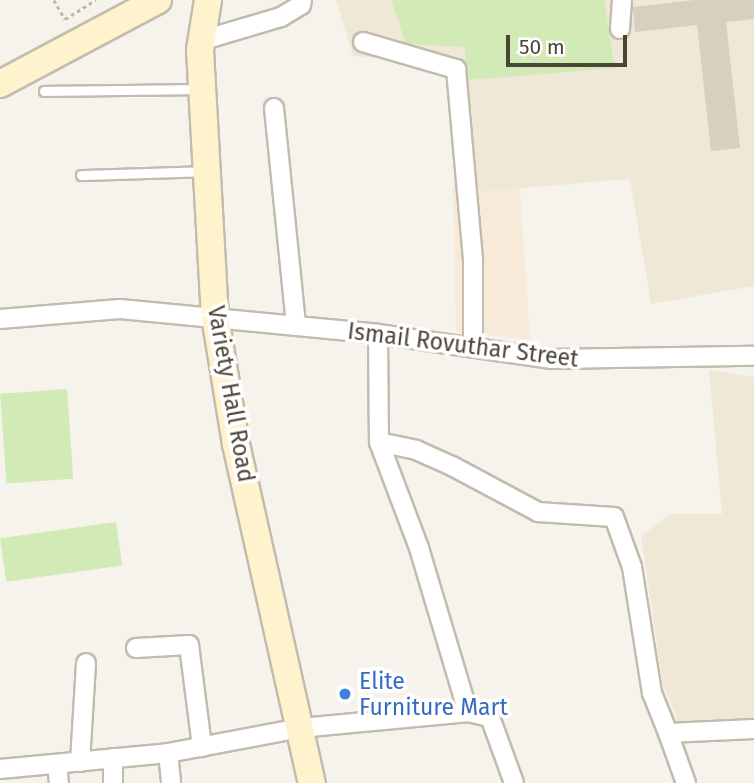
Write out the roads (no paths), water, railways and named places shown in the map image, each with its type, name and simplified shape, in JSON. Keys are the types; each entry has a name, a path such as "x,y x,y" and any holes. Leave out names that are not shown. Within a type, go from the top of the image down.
{"street":[{"path":"0,83 158,0"},
{"name":"Variety Hall Road","path":"208,0 200,41 215,316 236,444 312,783"},
{"path":"200,41 281,17 302,0"},
{"path":"620,29 622,0"},
{"path":"363,42 456,69 473,261 473,346"},
{"path":"274,108 296,325"},
{"name":"Ismail Rovuthar Street","path":"0,318 120,309 215,316 591,361 754,356"},
{"path":"378,334 379,442 419,548 468,712"},
{"path":"379,442 416,450 538,512 614,517 632,567 652,693 686,783"},
{"path":"136,648 190,645 202,747"},
{"path":"80,762 86,663"},
{"path":"0,769 168,753 299,728 468,712 490,717 514,783"},
{"path":"668,733 754,729"},
{"path":"168,753 171,783"},
{"path":"113,758 113,783"},
{"path":"57,764 59,783"}],"lane":[{"path":"44,91 202,89"},
{"path":"81,175 207,171"}],"place":[{"name":"Elite Furniture Mart","path":"345,694"}]}
